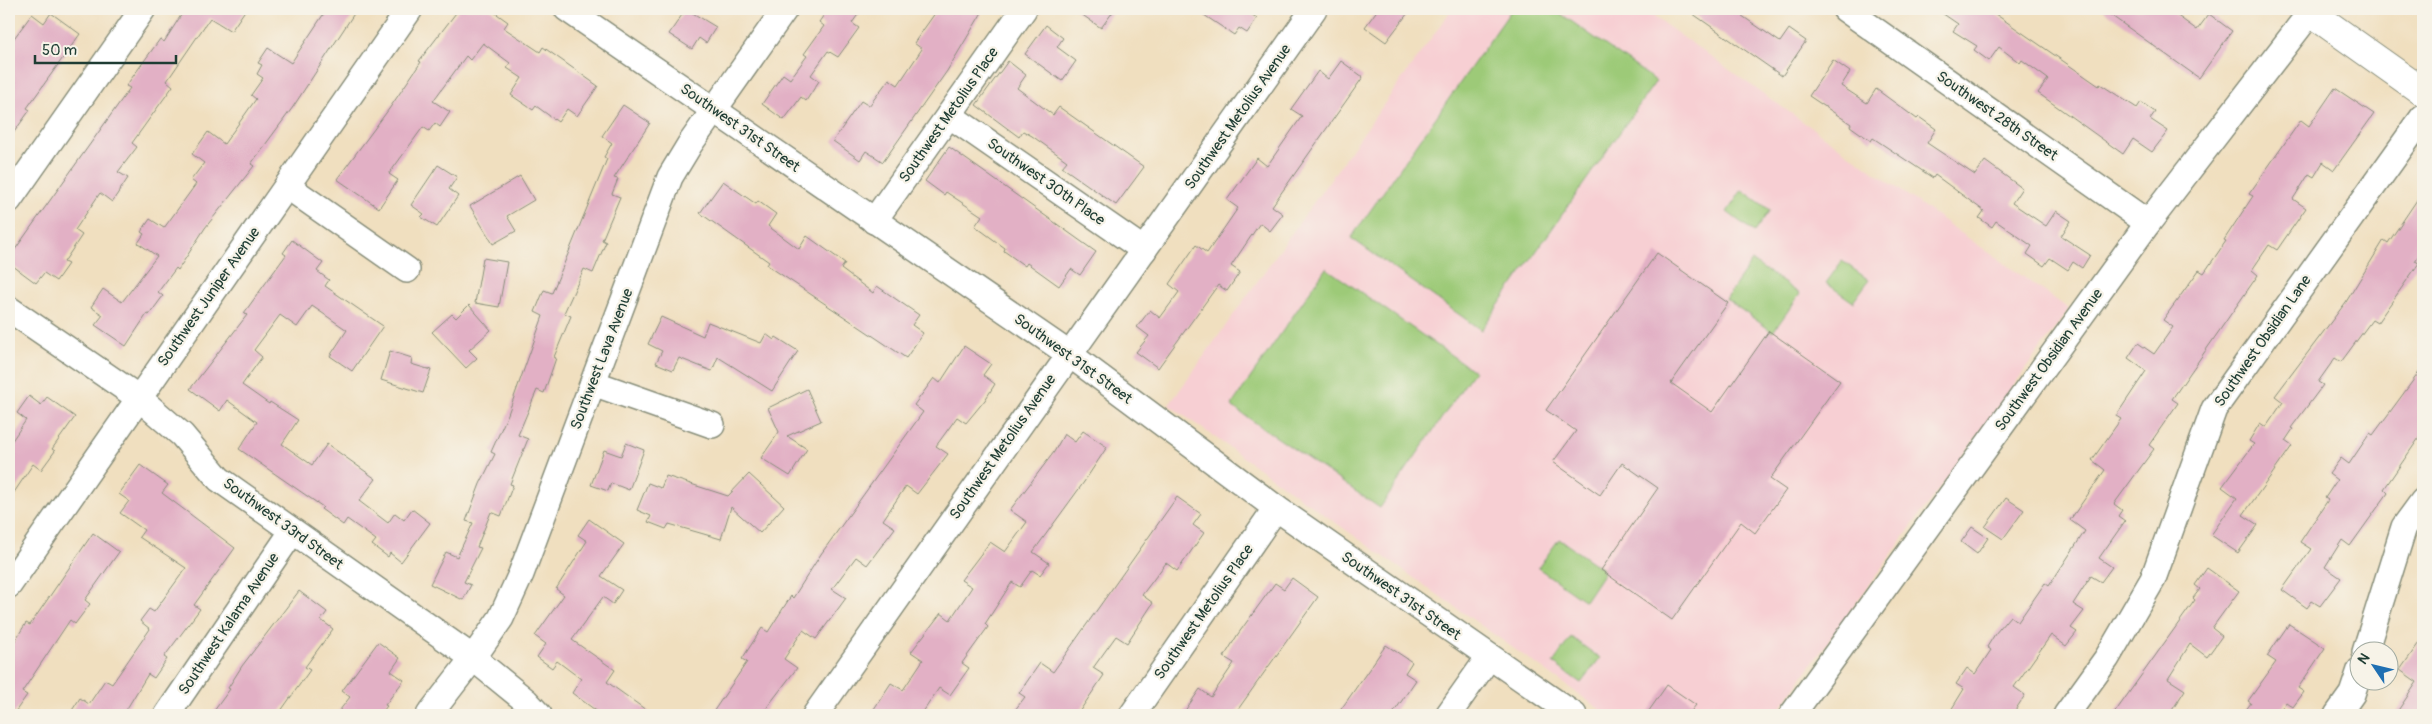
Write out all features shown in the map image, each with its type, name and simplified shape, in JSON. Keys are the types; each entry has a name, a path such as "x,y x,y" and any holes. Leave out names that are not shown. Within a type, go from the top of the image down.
{"main road":[{"path":"2310,10 2423,92"}],"street":[{"path":"9,200 143,9"},
{"name":"Southwest Juniper Avenue","path":"9,585 410,9"},
{"name":"Southwest 31st Street","path":"567,9 1069,354 1276,508 1574,715"},
{"name":"Southwest Lava Avenue","path":"429,715 501,618 521,574 670,177 690,144 785,9"},
{"name":"Southwest Metolius Place","path":"874,221 1024,9"},
{"name":"Southwest Metolius Avenue","path":"815,715 1314,9"},
{"name":"Southwest 28th Street","path":"1845,9 2148,223"},
{"name":"Southwest Obsidian Avenue","path":"1792,715 2148,223 2310,10"},
{"name":"Southwest 30th Place","path":"949,115 1144,250"},
{"name":"Southwest Obsidian Lane","path":"2066,715 2107,658 2153,580 2214,409 2423,117"},
{"path":"287,186 407,270"},
{"name":"Southwest 33rd Street","path":"9,309 139,398 182,436 220,479 292,532 473,658 526,701 539,715"},
{"path":"593,383 712,425"},
{"path":"2368,642 2404,527 2423,502"},
{"name":"Southwest Metolius Place","path":"1132,715 1276,508"},
{"name":"Southwest Kalama Avenue","path":"167,715 292,532"},
{"path":"1448,715 1489,657"},
{"path":"2337,715 2353,692"}],"shaded area":[{"path":"1452,9 1643,9 2069,309 1775,715 1608,715 1169,405"}],"green space":[{"path":"1512,9 1554,9 1656,81 1481,330 1351,238"},
{"path":"1742,190 1770,210 1754,232 1727,212"},
{"path":"1752,261 1800,294 1773,332 1726,299"},
{"path":"1842,261 1869,280 1853,302 1826,283"},
{"path":"1326,268 1474,371 1380,508 1231,406"},
{"path":"1559,539 1605,571 1585,601 1538,568"},
{"path":"1571,637 1600,658 1581,683 1553,663"}],"building":[{"path":"185,9 246,9 231,31 210,18 167,81 173,86 132,143 137,147 118,172 128,178 112,202 100,193 75,230 82,235 64,262 68,264 56,281 44,273 36,283 9,263 9,258 130,88 126,86 160,39 164,42"},
{"path":"327,9 357,9 293,107 251,164 254,166 205,228 178,270 176,268 158,292 163,296 149,315 147,314 126,346 95,325 103,315 91,307 103,289 122,302 157,256 138,243 144,234 141,232 150,219 164,228 196,184 191,180 204,163 192,154 208,132 224,144 256,99 251,95 263,78 257,74 262,65 258,63 268,48 291,63"},
{"path":"459,9 490,9 508,22 504,28 540,52 543,47 598,86 577,116 567,109 558,122 536,106 533,110 511,95 522,78 507,68 510,63 483,43 470,60 466,56 433,101 450,112 440,127 435,123 429,131 423,127 389,174 398,180 379,208 337,179 389,109 421,62 419,61"},
{"path":"686,9 716,27 706,43 699,38 692,49 669,34"},
{"path":"828,9 862,9 852,23 859,28 838,57 828,51 811,75 819,81 806,101 801,97 784,120 762,104 783,74 790,79 807,56 804,54 824,26 819,22"},
{"path":"938,9 984,9 947,71 883,162 866,151 860,160 833,141 861,101 869,106 889,79 898,85 922,49 914,43"},
{"path":"1074,9 1115,9 1101,28"},
{"path":"1195,9 1243,9 1257,18 1247,33 1239,28 1234,35"},
{"path":"1378,9 1411,9 1386,42 1365,27"},
{"path":"1686,9 1732,9 1780,42 1789,29 1806,41 1782,76"},
{"path":"1936,9 1988,9 2099,86 2100,84 2137,108 2141,102 2155,112 2150,119 2168,131 2152,152 2133,139 2123,154 2038,93 2048,79 2022,60 2020,63 1999,47 1989,61 1974,50 1977,46 1953,31 1958,24"},
{"path":"2102,9 2168,9 2197,30 2209,14 2232,31 2199,78"},
{"path":"51,13 80,34 27,108 30,110 9,139 9,45 32,14 44,23"},
{"path":"1046,25 1063,38 1057,47 1076,61 1062,81 1025,54"},
{"path":"1833,60 1850,72 1841,86 1867,103 1876,89 1917,119 1919,117 1936,129 1927,143 1975,175 1985,161 2022,188 2012,203 2046,226 2056,211 2071,221 2061,236 2090,255 2082,268 2073,262 2068,270 2050,258 2044,266 2027,254 2032,246 1996,221 1992,227 1979,218 1984,211 1935,175 1933,178 1873,138 1871,141 1850,126 1851,124 1809,96"},
{"path":"1008,61 1026,75 1017,88 1053,115 1059,107 1144,167 1116,205 1062,167 1067,161 1032,136 1023,131 1019,137 976,105"},
{"path":"1341,61 1363,77 1272,206 1283,214 1270,231 1260,223 1231,266 1240,272 1227,291 1218,285 1158,368 1136,352 1149,336 1137,327 1150,310 1160,318 1179,292 1169,284 1196,245 1207,253 1238,208 1227,200 1257,158 1267,166 1302,116 1291,109 1318,71 1328,79"},
{"path":"2335,88 2374,114 2334,170 2323,162 2314,177 2309,174 2293,199 2306,208 2277,250 2269,245 2252,270 2258,275 2172,399 2178,403 2149,445 2154,449 2114,504 2122,510 2118,516 2125,521 2099,558 2112,567 2101,582 2091,576 2073,604 2084,611 2071,628 2077,632 2066,646 2051,635 2014,687 2025,695 2012,715 1948,715 1964,689 1956,684 1967,668 1975,674 1991,650 1987,647 1995,634 2010,616 2018,622 2045,583 2049,586 2085,531 2070,520 2105,470 2092,460 2121,419 2116,416 2146,371 2128,358 2138,343 2154,354 2173,327 2163,320 2199,270 2204,273 2253,196 2249,194 2301,120 2309,126"},
{"path":"623,105 650,123 614,178 618,179 612,194 620,197 602,240 606,242 593,273 584,269 564,313 571,316 554,357 556,358 544,393 537,390 518,435 528,439 510,484 513,485 501,516 491,512 477,547 481,548 464,582 471,585 463,600 430,584 446,552 457,557 473,523 466,521 480,484 495,454 491,452 508,414 543,316 535,312 544,290 552,293 607,159 604,157 612,143 602,136"},
{"path":"949,147 1096,252 1080,275 1071,269 1059,286 1027,263 1025,266 1004,251 1005,248 975,226 982,216 946,192 944,195 925,181"},
{"path":"438,165 457,177 449,189 458,196 437,227 421,217 424,214 411,205"},
{"path":"520,176 534,200 507,216 516,231 493,244 470,206"},
{"path":"723,181 756,204 758,201 776,214 768,226 799,249 807,236 845,263 841,269 873,293 877,286 919,315 912,325 923,333 906,358 767,265 769,262 700,213"},
{"path":"2423,191 2423,249 2415,261 2419,263 2377,323 2372,320 2341,362 2335,358 2318,382 2323,385 2291,428 2293,429 2285,441 2292,446 2243,515 2258,525 2238,553 2211,535 2237,498 2222,487 2254,444 2249,441 2260,423 2266,427 2283,402 2275,396 2346,302 2384,240 2388,243"},
{"path":"292,240 323,263 317,271 329,280 325,286 383,326 352,371 330,356 347,330 312,306 297,327 280,315 254,350 262,357 242,385 269,404 270,402 298,420 282,444 312,465 327,444 376,479 359,501 388,523 395,513 404,520 412,509 430,523 401,562 390,553 388,557 372,545 376,540 347,519 343,525 321,509 323,507 239,449 257,422 227,400 220,411 190,389 247,315 244,313 286,255 283,253"},
{"path":"1657,253 1728,303 1671,383 1712,412 1769,331 1840,381 1770,479 1786,490 1755,533 1741,522 1672,620 1601,570 1658,488 1622,463 1600,495 1553,462 1576,431 1546,410"},
{"path":"483,258 507,262 499,307 475,303"},
{"path":"469,305 491,330 469,350 477,358 466,368 432,332 452,314 456,318"},
{"path":"661,317 703,336 708,322 761,343 766,334 774,340 776,337 798,351 772,391 718,357 712,371 679,358 673,370 656,363 662,351 648,344"},
{"path":"964,346 991,364 983,375 995,384 985,400 966,423 957,417 936,446 948,454 917,494 906,486 883,520 895,528 867,565 856,557 832,589 846,598 816,639 803,630 784,659 797,668 761,715 711,715 747,662 742,659 762,628 768,632 791,596 793,598 821,554 923,412 914,405 934,378 940,383"},
{"path":"390,351 412,358 411,364 431,370 423,393 381,380"},
{"path":"2423,367 2423,432 2384,489 2388,493 2350,546 2342,540 2325,567 2341,578 2320,606 2312,601 2307,608 2282,590 2311,549 2300,542 2328,500 2325,498 2337,480 2329,474 2341,458 2349,464 2370,433 2373,435"},
{"path":"807,389 821,421 787,436 807,449 790,476 761,458 779,432 768,408"},
{"path":"29,396 41,405 47,397 75,417 52,449 55,451 41,470 33,464 9,500 9,445 26,420 17,413"},
{"path":"1083,431 1107,447 1033,552 1049,563 1040,575 1032,570 1020,587 1012,582 985,624 988,627 962,663 969,668 950,695 939,688 921,715 870,715 891,683 903,690 923,660 911,652 941,613 950,620 972,587 961,580 990,542 1005,552 1027,522 1010,510 1054,452 1064,434 1075,442"},
{"path":"626,443 644,450 629,490 611,483 608,491 591,485 604,450 621,456"},
{"path":"140,465 168,485 162,493 235,548 194,605 200,609 164,657 167,659 154,678 148,674 123,715 69,715 80,698 89,704 105,680 112,684 150,629 140,621 149,609 154,612 186,568 139,537 144,530 120,513 129,501 119,494"},
{"path":"749,474 784,506 760,533 731,507 721,539 669,524 666,529 648,522 651,516 637,510 648,483 661,488 666,476 728,496"},
{"path":"1177,497 1201,514 1193,525 1204,533 1177,571 1166,563 1142,595 1153,603 1127,643 1116,636 1093,668 1104,675 1077,715 1011,715 1025,697 1019,693 1040,663 1053,672"},
{"path":"2006,498 2024,510 2003,539 1985,527"},
{"path":"589,519 624,544 601,576 622,590 613,604 603,597 572,640 615,670 607,682 653,715 602,715 572,693 581,679 557,661 552,668 537,657 546,644 535,636 564,595 556,589 587,541 578,535"},
{"path":"1972,527 1988,538 1977,554 1961,542"},
{"path":"93,533 119,552 85,600 90,604 75,624 70,620 22,692 27,695 13,715 9,715 9,650 26,623 30,625"},
{"path":"2207,568 2239,591 2212,628 2222,636 2207,657 2190,644 2168,679 2185,690 2169,715 2113,715 2195,600 2193,598 2200,589 2195,585"},
{"path":"1292,578 1318,597 1234,715 1182,715 1200,689 1211,697 1234,663 1224,657 1238,634 1275,583 1284,589"},
{"path":"299,591 327,612 321,620 333,629 305,667 310,670 278,715 211,715 230,689 228,688 242,666"},
{"path":"2289,624 2325,648 2298,688 2304,692 2293,707 2286,702 2277,715 2242,715 2251,703 2248,701 2276,662 2267,656"},
{"path":"2423,637 2423,715 2395,715 2417,682 2400,670"},
{"path":"378,642 400,658 391,671 404,680 385,705 387,706 380,715 336,715 350,697 342,691"},
{"path":"1386,645 1412,662 1405,673 1416,680 1392,715 1337,715"},
{"path":"1667,685 1696,705 1688,715 1646,715"}]}
